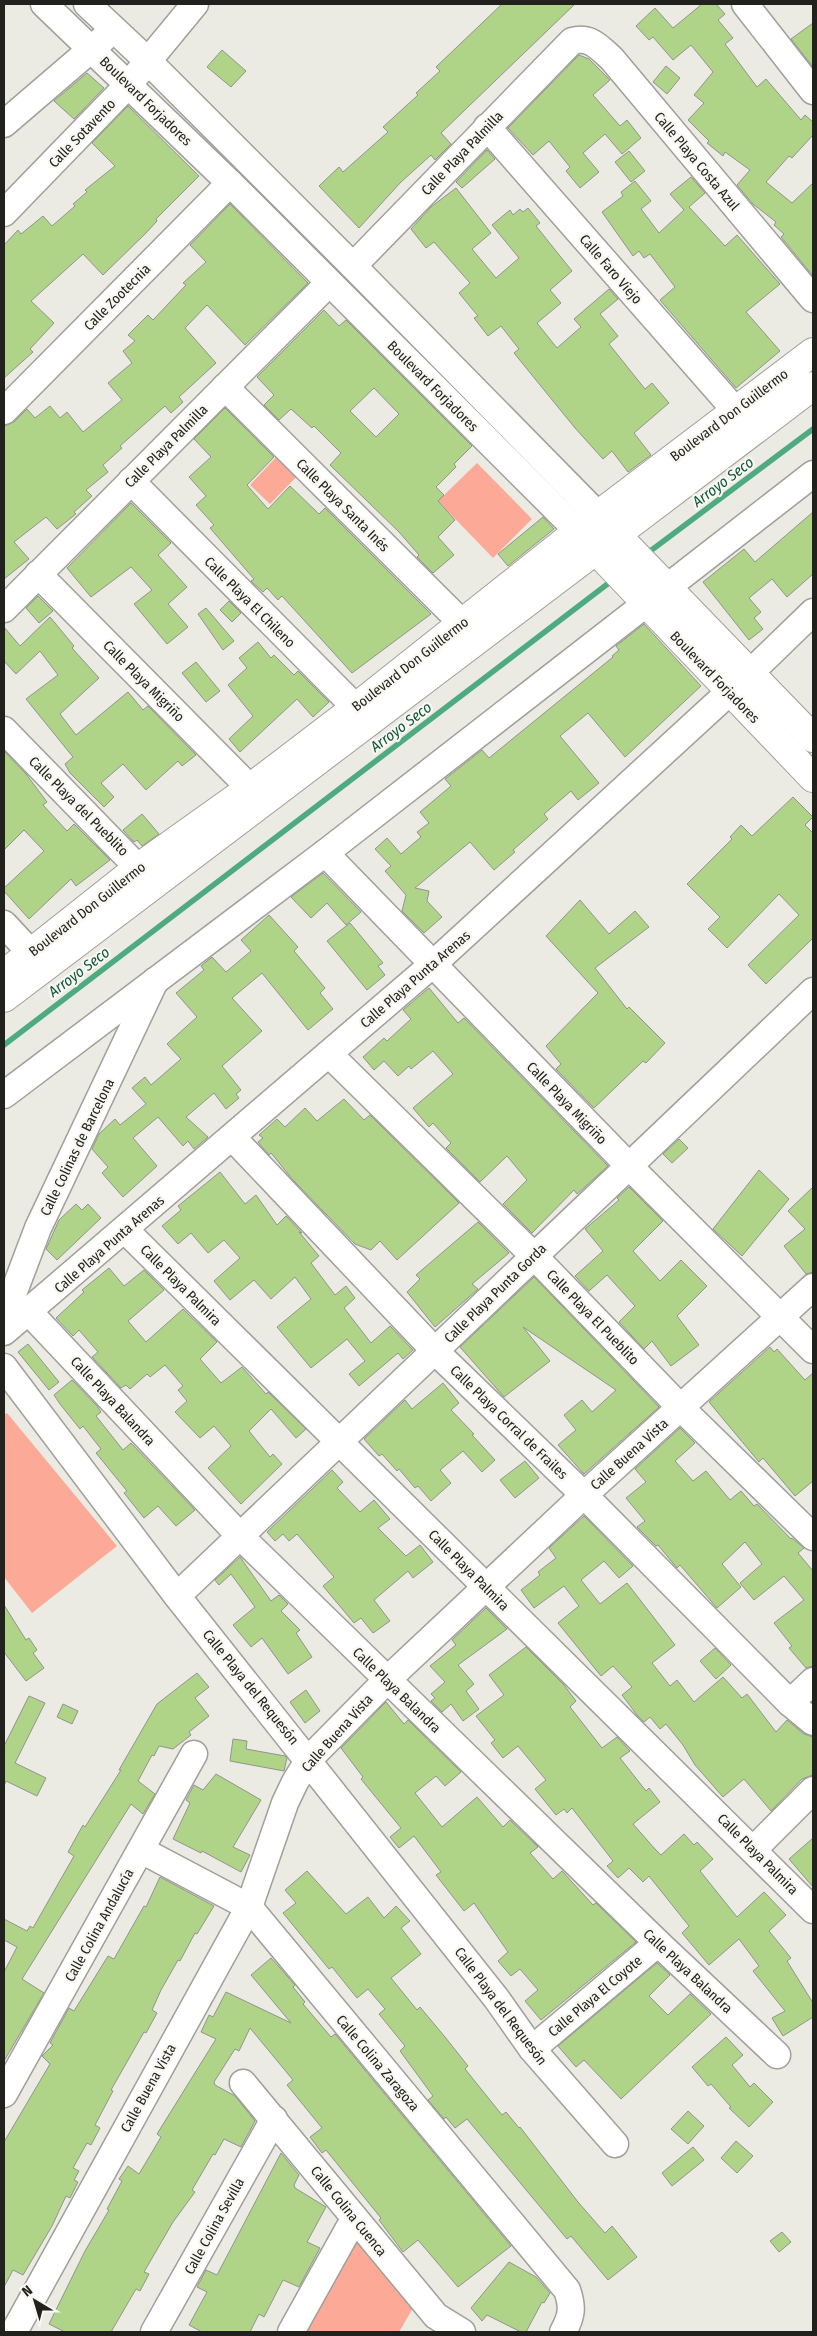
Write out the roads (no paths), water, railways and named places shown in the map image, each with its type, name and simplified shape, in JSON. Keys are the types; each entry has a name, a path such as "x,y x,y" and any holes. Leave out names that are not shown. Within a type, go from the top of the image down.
{"main road":[{"name":"Boulevard Don Guillermo","path":"4,998 250,788 362,715 462,623 602,538 735,410 813,352"},
{"name":"Boulevard Don Guillermo","path":"4,974 31,953 147,875 602,538 813,386"},
{"name":"Boulevard Forjadores","path":"602,538 652,591 729,692 813,778"},
{"name":"Boulevard Forjadores","path":"652,591 750,673 813,738"}],"street":[{"name":"Boulevard Forjadores","path":"44,4 129,84 329,282 602,538"},
{"name":"Boulevard Forjadores","path":"87,4 149,62 353,266 602,538"},
{"name":"Calle Sotavento","path":"4,213 129,84 195,4"},
{"path":"745,4 813,91"},
{"path":"4,124 113,30"},
{"name":"Calle Playa Palmilla","path":"353,266 572,40"},
{"name":"Calle Playa Costa Azul","path":"572,40 588,40 612,59 813,299"},
{"name":"Calle Faro Viejo","path":"486,127 735,410"},
{"name":"Calle Zootecnia","path":"4,411 230,183"},
{"name":"Calle Playa Palmilla","path":"4,609 329,282"},
{"name":"Calle Playa Santa Inés","path":"224,387 462,623"},
{"path":"4,1095 156,978 324,853 652,591 813,474"},
{"name":"Calle Playa El Chileno","path":"132,481 362,715"},
{"name":"Calle Playa Migriño","path":"38,574 250,788"},
{"name":"Calle Playa Punta Arenas","path":"4,1332 16,1315 124,1230 432,965 750,673 813,612"},
{"name":"Calle Playa del Pueblito","path":"4,730 147,875"},
{"name":"Calle Playa Migriño","path":"324,853 629,1166 813,1350"},
{"path":"4,924 31,953"},
{"name":"Calle Colinas de Barcelona","path":"16,1315 38,1228 156,978"},
{"name":"Calle Playa Punta Gorda","path":"177,1596 813,991"},
{"name":"Calle Playa El Pueblito","path":"329,1054 534,1256 680,1407 813,1537"},
{"name":"Calle Playa Corral de Frailes","path":"232,1137 435,1351 584,1495 790,1703 813,1722"},
{"name":"Calle Playa Palmira","path":"124,1230 754,1849 813,1910"},
{"name":"Calle Buena Vista","path":"14,2332 248,1907 285,1803 309,1759 387,1680 584,1495 813,1287"},
{"name":"Calle Playa Balandra","path":"16,1315 387,1680 658,1943 777,2055"},
{"name":"Calle Playa del Requesón","path":"4,1367 177,1596 309,1759 496,1998 532,2049 615,2144"},
{"path":"790,1703 813,1681"},
{"name":"Calle Colina Andalucía","path":"4,2094 194,1754"},
{"path":"754,1849 813,1790"},
{"name":"Calle Colina Zaragoza","path":"141,1850 248,1907 562,2284 572,2305 567,2325"},
{"name":"Calle Playa El Coyote","path":"532,2049 658,1943"},
{"name":"Calle Colina Cuenca","path":"243,2083 354,2219 431,2324 462,2332"},
{"name":"Calle Colina Sevilla","path":"154,2332 274,2119"},
{"path":"291,2332 354,2219"}],"waterway":[{"name":"Arroyo Seco","path":"645,555 813,429"},
{"name":"Arroyo Seco","path":"4,1045 614,579"}]}
